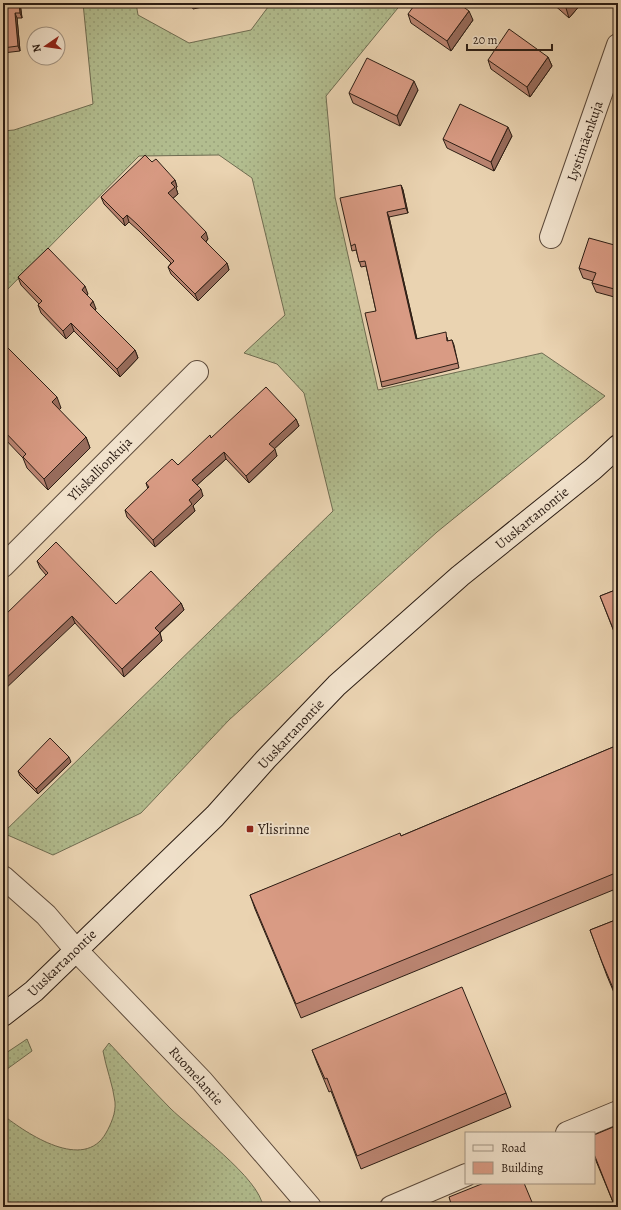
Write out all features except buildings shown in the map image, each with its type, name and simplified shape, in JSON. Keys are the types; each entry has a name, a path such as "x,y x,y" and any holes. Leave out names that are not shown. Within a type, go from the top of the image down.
{"street":[{"name":"Lystimäenkuja","path":"551,237 618,45"},
{"name":"Yliskallionkuja","path":"3,566 197,372"},
{"name":"Uuskartanontie","path":"3,1015 34,991 215,816 266,759 337,685 460,576 593,469 618,446"},
{"name":"Uuskartanontie","path":"593,469 618,457"},
{"name":"Ruomelantie","path":"3,877 46,915 76,950 202,1081 310,1207"},
{"path":"569,1132 618,1112"},
{"path":"391,1207 465,1175"}],"green space":[{"path":"83,3 136,3 138,15 189,43 251,30 271,3 402,3 326,96 335,197 378,390 542,353 605,396 437,532 229,720 141,813 53,855 3,833 333,511 304,393 277,364 244,353 285,315 252,178 219,155 139,156 3,294 3,131 14,130 93,104"},
{"path":"27,1039 32,1051 3,1072 3,1055"},
{"path":"109,1043 170,1108 238,1168 259,1195 263,1207 3,1207 3,1115 26,1131 55,1146 70,1149 84,1149 96,1144 106,1133 115,1110 114,1096 103,1051"}],"place":[{"name":"Ylisrinne","path":"250,829"}]}
